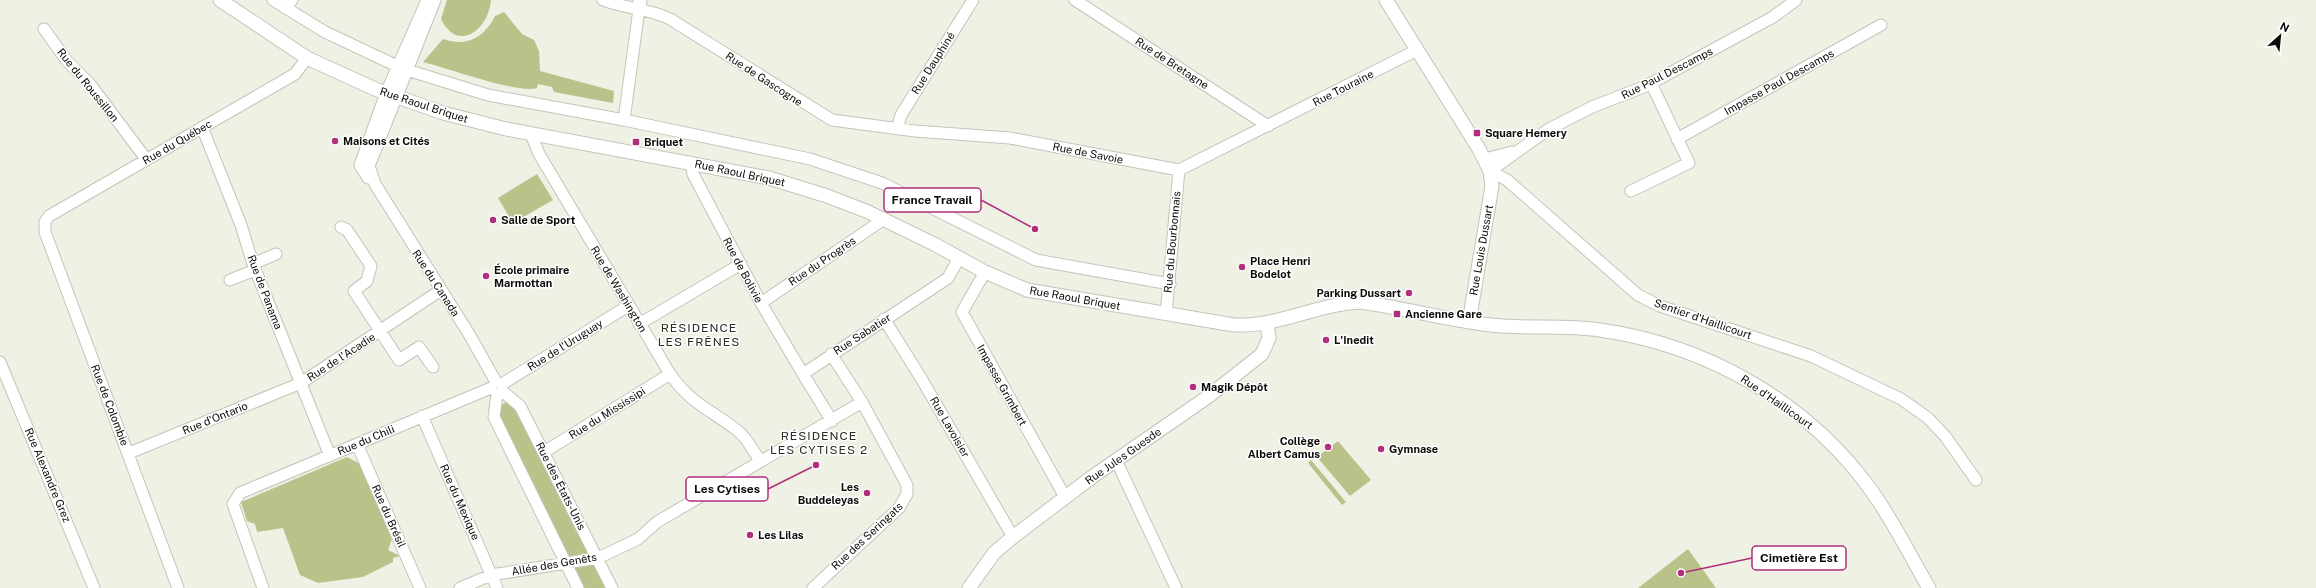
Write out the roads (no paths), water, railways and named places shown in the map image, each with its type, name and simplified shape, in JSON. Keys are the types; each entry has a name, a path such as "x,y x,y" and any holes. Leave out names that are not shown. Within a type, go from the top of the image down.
{"street":[{"name":"Rue Raoul Briquet","path":"220,0 307,58 391,95 464,119 531,134 748,173 790,184 848,203 985,272 1027,290 1234,325 1267,324"},
{"path":"273,0 288,4 352,46 402,68 488,95 624,114 810,159 882,183 1036,260 1170,284"},
{"path":"402,68 427,0"},
{"path":"402,68 435,0"},
{"name":"Rue de Gascogne","path":"603,0 639,4 670,19 832,120 897,129"},
{"name":"Rue Dauphiné","path":"897,129 901,114 973,0"},
{"name":"Rue de Bretagne","path":"1075,0 1268,126"},
{"name":"Rue Louis Dussart","path":"1386,0 1485,159 1490,171 1492,193 1469,322"},
{"name":"Rue Paul Descamps","path":"1490,171 1515,152 1564,120 1651,83 1773,17 1796,0"},
{"path":"624,114 639,4"},
{"name":"Impasse Paul Descamps","path":"1677,139 1881,25"},
{"name":"Rue du Roussillon","path":"44,29 66,61 90,84 141,162"},
{"name":"Rue Touraine","path":"1268,126 1417,50"},
{"name":"Rue du Québec","path":"45,222 49,216 295,74 307,58"},
{"name":"Rue du Canada","path":"402,68 391,95 369,166 375,184 441,290 498,388"},
{"path":"1631,191 1688,163 1651,83"},
{"path":"1179,170 1268,126"},
{"name":"Rue de Panama","path":"202,127 241,225 254,267 330,456"},
{"name":"Rue de Savoie","path":"897,129 1010,138 1179,170"},
{"name":"Rue de Washington","path":"531,134 539,154 628,306 670,374 683,392 697,404 739,432 760,462"},
{"name":"Rue Paul Descamps","path":"1485,159 1515,152"},
{"name":"Rue de Bolivie","path":"691,162 693,174 761,303 804,374"},
{"name":"Rue du Bourbonnais","path":"1166,314 1170,284 1179,170"},
{"name":"Sentier d'Haillicourt","path":"1490,171 1507,180 1638,295 1660,306 1811,356 1900,399 1928,418 1945,436 1976,480"},
{"name":"Rue du Progrès","path":"761,303 884,220"},
{"name":"Rue de Colombie","path":"45,222 45,232 129,453 178,588"},
{"name":"Rue de l'Acadie","path":"341,227 347,230 371,266 367,281 354,291 399,360 419,347 433,366"},
{"path":"230,280 276,254"},
{"name":"Rue Sabatier","path":"804,374 831,354 948,278 958,258"},
{"path":"639,324 741,264"},
{"name":"Impasse Grimbert","path":"985,272 962,312 1065,497"},
{"name":"Rue de l'Acadie","path":"301,383 441,290"},
{"path":"1267,324 1342,304 1360,302 1469,322"},
{"name":"Rue de l'Uruguay","path":"498,388 628,306"},
{"name":"Rue Lavoisier","path":"884,319 921,378 1013,537"},
{"name":"Rue d'Haillicourt","path":"1469,322 1506,327 1561,327 1616,333 1676,348 1726,368 1774,397 1800,416 1844,457 1887,513 1911,553 1929,588"},
{"name":"Rue Jules Guesde","path":"970,588 994,553 1013,537 1116,460 1209,396 1262,354 1269,338 1267,324"},
{"name":"Rue des Seringats","path":"813,588 899,508 908,494 907,485 862,402 831,354"},
{"name":"Rue Alexandre Grez","path":"0,362 94,588"},
{"name":"Rue du Mississipi","path":"544,452 670,374"},
{"path":"804,374 832,421"},
{"name":"Rue d'Ontario","path":"129,453 301,383"},
{"path":"498,388 494,416 578,588"},
{"name":"Rue du Chili","path":"263,588 233,504 240,493 422,416 498,388"},
{"name":"Rue des États-Unis","path":"498,388 520,406 612,588"},
{"name":"Allée des Genêts","path":"460,588 491,575 598,558 638,539 657,522 832,421 862,402"},
{"name":"Rue du Mexique","path":"422,416 497,588"},
{"name":"Rue du Brésil","path":"357,444 420,588"},
{"path":"1116,460 1176,588"}],"place":[{"name":"Square Hemery","path":"1477,133"},
{"name":"Maisons et Cités","path":"335,141"},
{"name":"Briquet","path":"636,142"},
{"name":"Salle de Sport","path":"493,220"},
{"name":"France Travail","path":"1035,229"},
{"name":"Place Henri Bodelot","path":"1242,267"},
{"name":"École primaire Marmottan","path":"486,276"},
{"name":"Parking Dussart","path":"1409,293"},
{"name":"Ancienne Gare","path":"1397,314"},
{"name":"L'Inedit","path":"1326,340"},
{"name":"Magik Dépôt","path":"1193,387"},
{"name":"Collège Albert Camus","path":"1328,447"},
{"name":"Gymnase","path":"1381,449"},
{"name":"Les Cytises","path":"816,465"},
{"name":"Les Buddeleyas","path":"867,493"},
{"name":"Les Lilas","path":"750,535"},
{"name":"Cimetière Est","path":"1681,573"}],"district":[{"name":"RÉSIDENCE LES FRÊNES","path":"699,335"},
{"name":"RÉSIDENCE LES CYTISES 2","path":"819,443"}]}
